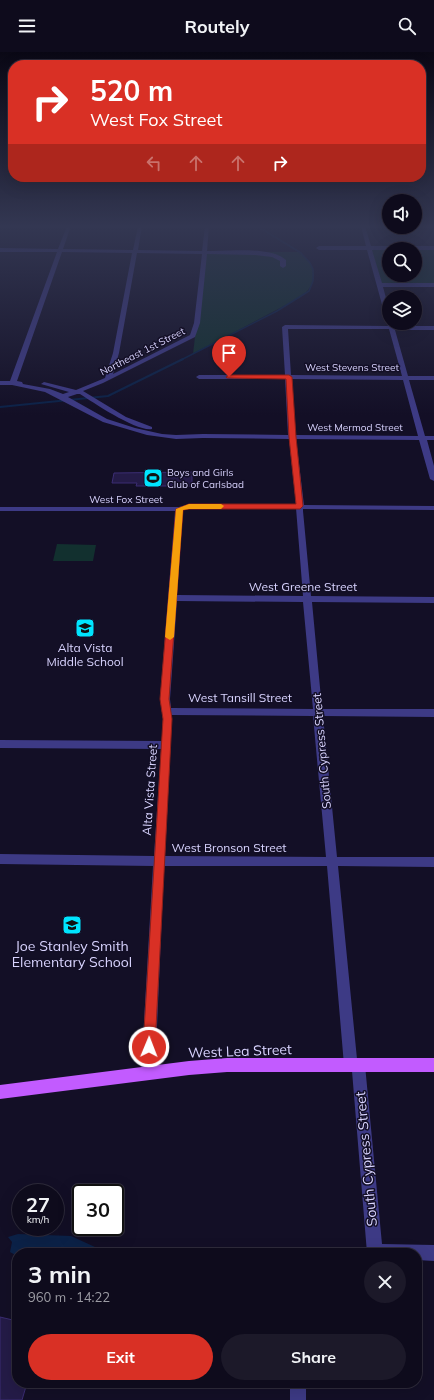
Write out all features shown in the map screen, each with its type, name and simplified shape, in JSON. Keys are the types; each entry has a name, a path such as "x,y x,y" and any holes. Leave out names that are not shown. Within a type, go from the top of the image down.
{"main road":[{"name":"West Lea Street","path":"0,1092 148,1073 227,1065 434,1065"}],"street":[{"path":"13,383 47,289"},
{"path":"108,378 116,353 128,289"},
{"name":"Northeast 1st Street","path":"62,396 79,392 101,382 193,336 197,323 201,289"},
{"name":"South Cypress Street","path":"375,1248 332,861 299,511 300,507 292,437 285,327 382,325"},
{"path":"422,327 434,328"},
{"path":"392,330 434,479"},
{"name":"West Stevens Street","path":"199,377 434,378"},
{"path":"0,383 42,384 79,392 97,401 124,418 143,426 165,431 204,436"},
{"path":"13,383 47,390 62,396 97,417 128,429 194,438 204,436"},
{"name":"West Mermod Street","path":"204,436 434,438"},
{"name":"West Fox Street","path":"0,508 179,509 189,506 434,508"},
{"name":"Alta Vista Street","path":"148,1073 158,862 168,719 165,699 179,509"},
{"name":"West Greene Street","path":"172,598 434,600"},
{"name":"West Tansill Street","path":"166,711 434,713"},
{"path":"0,744 166,745"},
{"name":"West Bronson Street","path":"0,859 158,862 434,862"},
{"path":"422,1253 434,1253"},
{"path":"298,1388 298,1400"}],"green space":[{"path":"201,289 309,289 299,298 193,354"},
{"path":"57,544 96,545 93,561 53,561"}],"water":[{"path":"71,1236 97,1248 12,1248 12,1253 10,1252 12,1242 8,1237"}],"building":[{"name":"Boys and Girls Club of Carlsbad","path":"192,472 192,486 136,486 137,483 112,483 114,473"},
{"path":"0,1317 12,1320 12,1388 26,1388 22,1400 0,1400"}],"waterway":[{"path":"182,360 277,311 309,291 310,289"},
{"path":"0,407 108,396 182,360"}],"slow traffic":[{"path":"170,637 179,509 189,506 221,506"}],"place":[{"name":"Boys and Girls Club of Carlsbad","path":"153,478"},
{"name":"Alta Vista Middle School","path":"85,628"},
{"name":"Joe Stanley Smith Elementary School","path":"72,925"}],"route":[{"path":"149,1047 159,849 168,719 164,701 179,509 189,506 300,506 292,437 289,377 229,377"}]}
